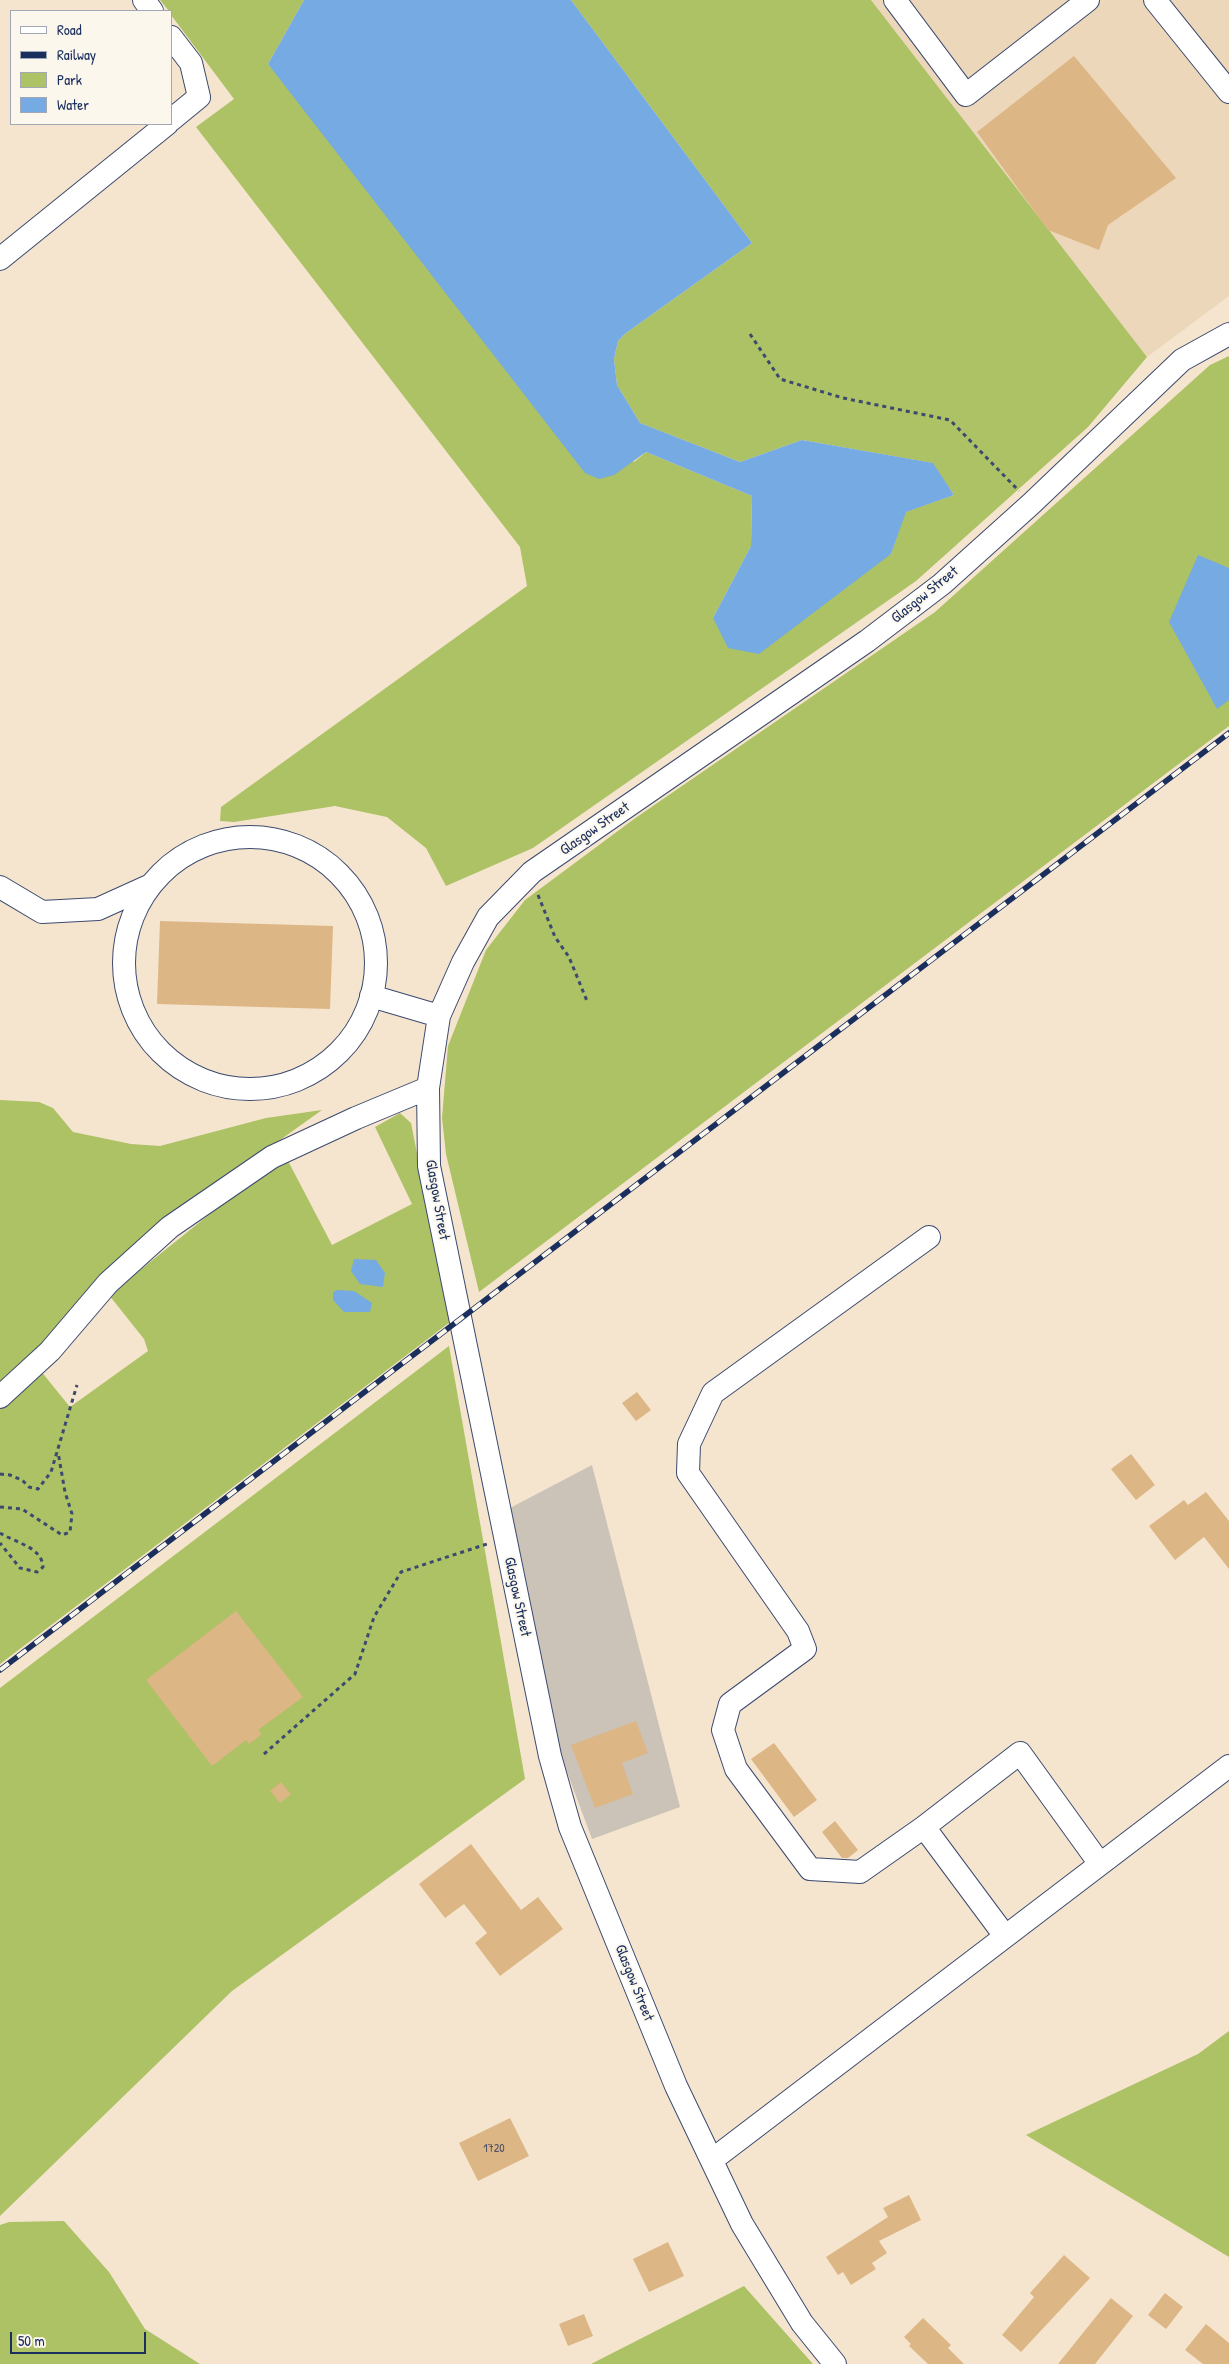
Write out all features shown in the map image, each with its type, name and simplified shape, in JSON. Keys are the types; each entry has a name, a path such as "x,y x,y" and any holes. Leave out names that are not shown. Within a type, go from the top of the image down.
{"street":[{"path":"895,0 966,95 1088,0"},
{"path":"1155,0 1229,92"},
{"path":"172,38 191,63 200,97 172,119"},
{"path":"0,260 165,125"},
{"name":"Glasgow Street","path":"835,2364 802,2323 742,2224 676,2086 570,1827 550,1756 429,1166 428,1088 440,1016 463,962 488,917 532,872 867,641 942,584 1031,504 1182,360 1229,334"},
{"path":"247,836 290,843 328,864 358,896 374,936 376,980 371,996 363,1021 339,1053 307,1076 269,1088 229,1088 192,1075 160,1052 136,1020 124,982 125,942 139,901 167,868 204,845 247,836"},
{"path":"0,887 42,912 98,909 154,884"},
{"path":"371,996 440,1016"},
{"path":"0,1397 50,1351 108,1282 170,1227 272,1157 356,1118 428,1088"},
{"path":"929,1237 713,1393 689,1444 688,1473 798,1631 805,1649 730,1704 723,1730 736,1769 810,1868 860,1872 924,1827 1020,1753 1100,1864"},
{"path":"712,2160 1229,1766"},
{"path":"924,1827 1005,1936"}],"path":[{"path":"750,334 780,379 842,398 950,420 1031,504"},
{"path":"532,872 539,898 555,937 569,957 587,1001"},
{"path":"0,1474 10,1475 22,1480 29,1487 38,1488 51,1472 77,1385"},
{"path":"0,1507 22,1509 62,1535 70,1532 72,1514 65,1492 58,1452"},
{"path":"0,1533 16,1543 35,1550 42,1559 43,1567 37,1572 20,1568 0,1543"},
{"path":"264,1754 355,1674 374,1617 401,1572 451,1554 505,1539"}],"shaded area":[{"path":"871,0 1229,0 1229,296 1147,357"},
{"path":"592,1465 680,1807 592,1839 560,1753 510,1508"}],"green space":[{"path":"160,0 304,0 268,64 634,462 646,452 752,496 751,546 713,618 891,554 905,512 954,495 932,463 802,440 740,462 640,423 617,385 614,359 618,341 626,333 752,243 571,0 871,0 1147,357 1088,427 916,581 533,848 446,886 426,848 387,817 335,806 234,822 220,821 221,807 527,586 520,547 196,127 234,99 172,16 172,10 168,10"},
{"path":"1229,356 1229,726 479,1292 446,1154 442,1118 448,1046 486,950 525,900 634,819 935,612 1210,365"},
{"path":"0,1100 39,1102 53,1108 73,1132 131,1144 160,1146 266,1118 322,1110 147,1235 61,1329 0,1387"},
{"path":"400,1113 411,1123 450,1322 0,1664 0,1407 40,1370 70,1407 148,1351 144,1339 109,1295 266,1169 287,1159 332,1245 412,1204 375,1127"},
{"path":"449,1346 525,1779 232,1991 0,2216 0,1688"},
{"path":"1229,2031 1229,2257 1026,2135 1198,2054"},
{"path":"64,2221 109,2272 145,2329 200,2364 0,2364 0,2225 9,2222"},
{"path":"744,2286 813,2364 591,2364"}],"water":[{"path":"304,0 571,0 752,243 626,333 618,341 614,359 617,385 640,423 740,462 802,440 933,463 954,495 906,512 891,554 759,654 728,648 713,618 751,546 752,496 646,452 614,475 599,479 585,473 268,64"},
{"path":"1198,555 1229,568 1229,700 1217,709 1169,622"},
{"path":"354,1259 376,1260 385,1273 383,1287 360,1284 351,1271"},
{"path":"338,1290 354,1291 372,1303 370,1312 344,1312 333,1300 333,1292"}],"building":[{"path":"1074,56 1176,178 1108,225 1099,250 1048,230 977,132"},
{"path":"160,921 333,926 330,1009 157,1004"},
{"path":"637,1392 651,1410 636,1421 622,1403"},
{"path":"1131,1454 1155,1485 1136,1500 1111,1469"},
{"path":"1206,1492 1229,1521 1229,1569 1204,1537 1175,1560 1149,1526 1184,1500 1188,1505"},
{"path":"236,1611 303,1697 258,1730 262,1734 249,1744 246,1740 212,1766 146,1680"},
{"path":"636,1721 648,1753 622,1763 633,1794 595,1808 571,1745"},
{"path":"774,1743 817,1800 794,1817 751,1759"},
{"path":"281,1782 291,1794 280,1803 270,1791"},
{"path":"835,1821 858,1850 848,1858 842,1858 822,1832"},
{"path":"471,1844 521,1910 538,1897 563,1929 500,1976 475,1943 487,1933 464,1904 445,1918 419,1884"},
{"path":"510,2118 529,2156 478,2181 459,2143"},
{"path":"909,2195 921,2220 879,2241 887,2253 872,2263 876,2269 851,2285 843,2272 838,2275 826,2257 888,2217 883,2208"},
{"path":"668,2242 684,2276 649,2292 633,2259"},
{"path":"1064,2255 1090,2278 1021,2352 1002,2335 1034,2297 1030,2293"},
{"path":"1165,2293 1183,2307 1166,2329 1148,2315"},
{"path":"1111,2298 1133,2316 1095,2364 1058,2364"},
{"path":"584,2314 593,2336 568,2346 559,2324"},
{"path":"923,2318 951,2345 948,2348 964,2364 928,2364 909,2346 911,2344 904,2337"},
{"path":"1206,2324 1229,2343 1229,2364 1203,2364 1185,2350"}],"railway":[{"path":"0,1670 1229,733"}]}
